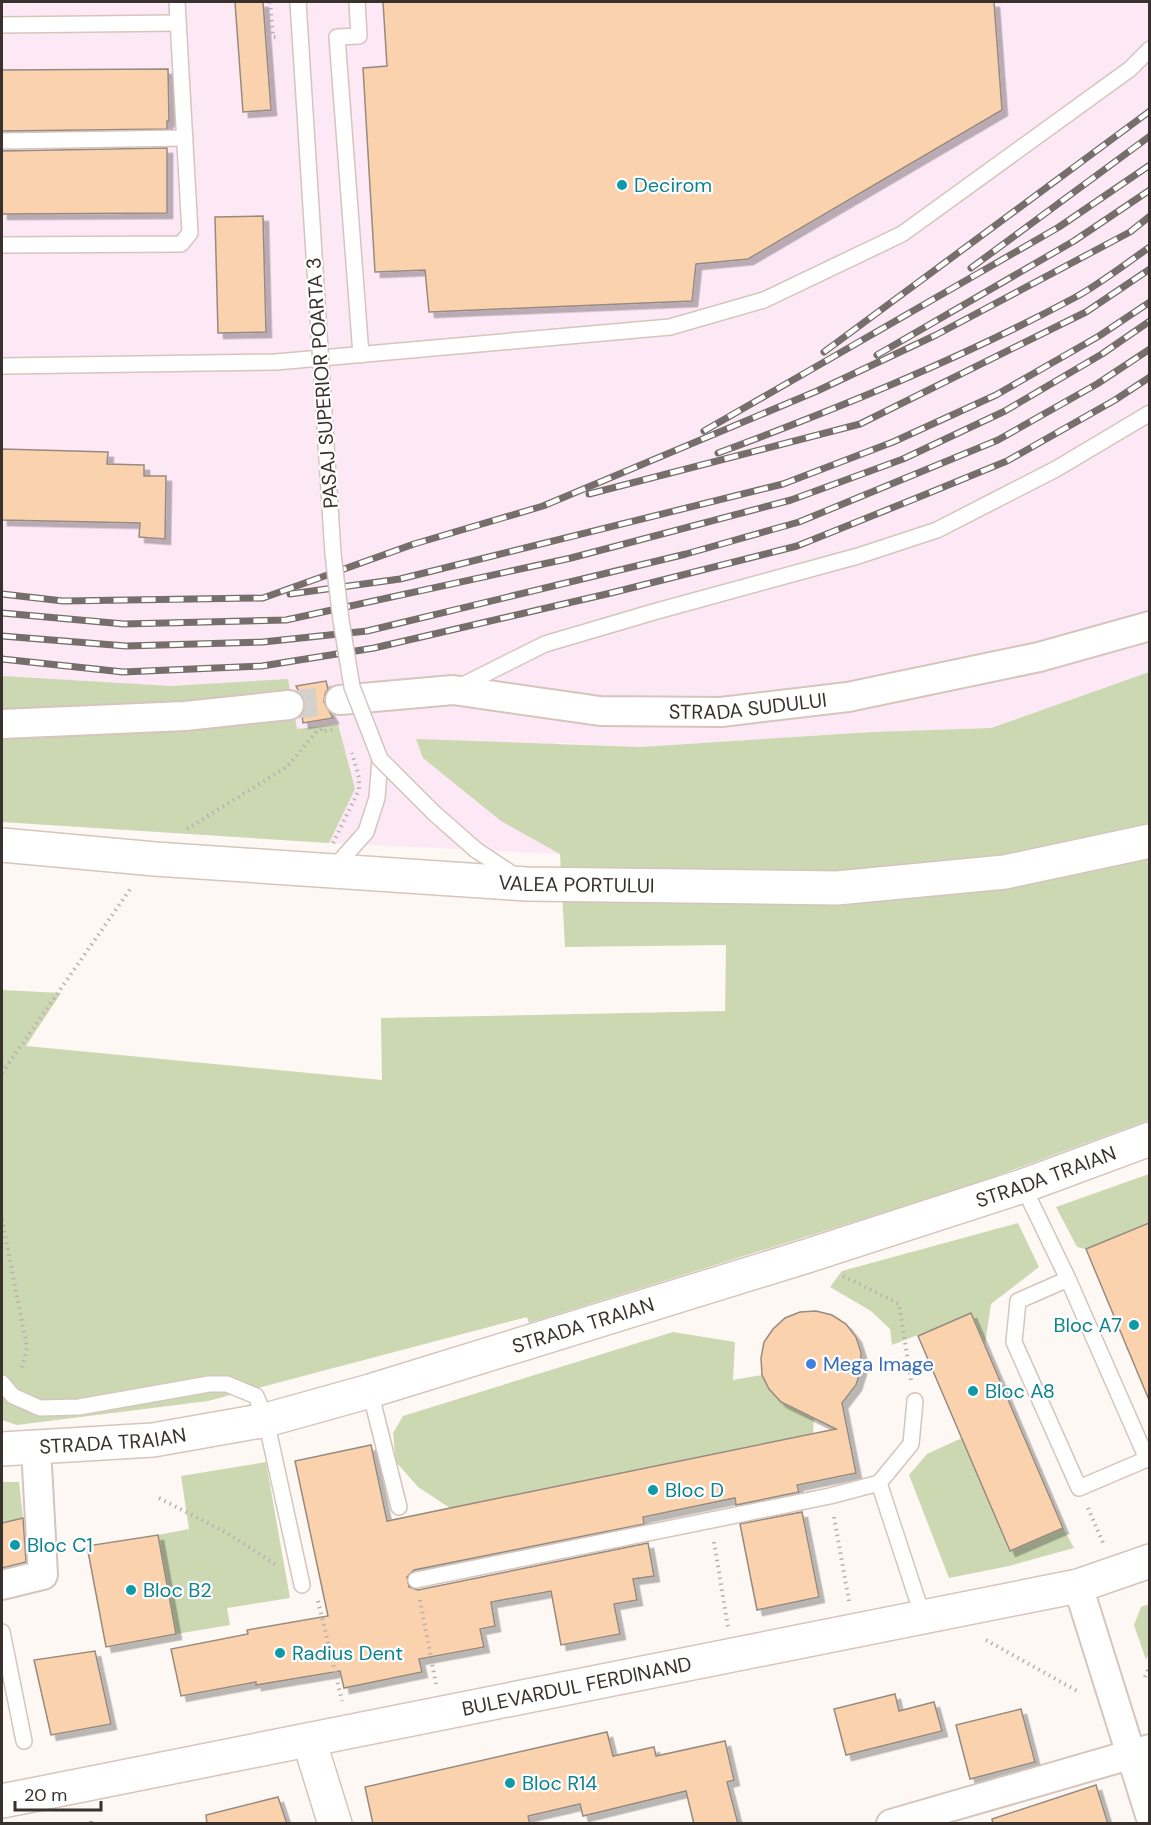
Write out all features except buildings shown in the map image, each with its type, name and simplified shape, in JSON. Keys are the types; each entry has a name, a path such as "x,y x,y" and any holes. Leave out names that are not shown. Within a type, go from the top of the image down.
{"street":[{"name":"STRADA SUDULUI","path":"340,700 453,690 600,711 721,712 860,695 1039,657 1149,626"},
{"path":"2,724 185,716 290,705"},
{"name":"VALEA PORTULUI","path":"2,845 155,859 333,856 527,884 837,888 1005,872 1149,841"},
{"name":"STRADA TRAIAN","path":"2,1449 153,1440 261,1408 370,1391 807,1256 1023,1186 1149,1139"},
{"path":"2,1585 43,1575 36,1448"},
{"name":"BULEVARDUL FERDINAND","path":"2,1801 1078,1586 1149,1561"},
{"path":"1078,1586 1140,1751 1149,1815"},
{"path":"309,1740 334,1824"},
{"path":"891,1824 1140,1751"}],"lane":[{"path":"2,244 181,244 190,233 177,2"},
{"name":"PASAJ SUPERIOR POARTA 3","path":"298,2 333,554 340,620 352,687 380,759 434,813 476,850 527,884"},
{"path":"357,2 359,36 337,37 361,355"},
{"path":"2,24 178,23"},
{"path":"2,366 276,362 670,327 764,300 902,234 1130,69 1149,49"},
{"path":"2,141 184,138"},
{"path":"453,690 545,644 858,556 937,530 1056,469 1149,413"},
{"name":"PASAJ SUPERIOR POARTA 3","path":"333,856 357,844 366,832 377,798 380,759"},
{"path":"1023,1186 1068,1279 1147,1459 1079,1488 1014,1342 1018,1301 1068,1279"},
{"path":"2,1383 13,1396 40,1408 79,1407 209,1384 227,1384 261,1408 303,1585"},
{"path":"370,1391 399,1507"},
{"path":"416,1580 830,1496 879,1484 911,1444 915,1401"},
{"path":"879,1484 923,1617"},
{"path":"2,1632 24,1741"}],"path":[{"path":"185,830 288,766 321,726"},
{"path":"333,856 359,790 359,778 350,748"},
{"path":"2,1073 133,885"},
{"path":"2,1219 27,1348 13,1396"},
{"path":"838,1274 899,1304 915,1401"},
{"path":"1079,1488 1106,1550"},
{"path":"830,1496 850,1608"},
{"path":"159,1498 227,1533 303,1585"},
{"path":"710,1520 729,1630"},
{"path":"416,1580 436,1684"},
{"path":"986,1640 1078,1692"},
{"path":"1145,1677 1149,1665"}],"shaded area":[{"path":"2,2 1149,2 1149,672 991,728 872,732 640,747 557,743 560,854 329,843 2,822"}],"green space":[{"path":"1149,672 1149,1120 969,1186 529,1323 527,1317 208,1401 17,1425 2,1420 2,990 61,993 26,1046 382,1080 381,1018 725,1011 726,945 565,947 560,854 501,821 423,758 416,739 640,747 872,732 991,728"},
{"path":"2,676 171,686 288,679 297,729 338,724 355,789 329,843 2,822"},
{"path":"1149,1174 1149,1229 1147,1224 1086,1249 1077,1247 1056,1207"},
{"path":"1018,1223 1039,1267 991,1304 985,1344 971,1314 892,1345 890,1329 871,1311 830,1287 842,1271"},
{"path":"673,1332 735,1342 733,1380 762,1375 814,1412 813,1434 450,1508 418,1487 396,1462 393,1433 403,1416"},
{"path":"962,1438 1009,1551 1063,1528 1074,1548 1009,1566 949,1578 909,1475 927,1454"},
{"path":"266,1462 290,1598 227,1608 230,1625 176,1634 158,1535 189,1529 181,1476"},
{"path":"2,1482 19,1482 23,1518 2,1523"},
{"path":"1149,1604 1150,1651 1146,1660 1134,1625 1141,1607"}],"tunnel":[{"path":"289,705 340,700"}],"railway":[{"path":"824,352 1150,111"},
{"path":"971,268 1150,136"},
{"path":"704,431 1059,227 1150,165"},
{"path":"877,355 1074,241 1150,190"},
{"path":"2,594 63,601 263,598 414,544 543,506 817,391 936,335 1130,232 1150,216"},
{"path":"718,453 854,400 987,342 1084,292 1150,247"},
{"path":"589,494 860,424 1086,312 1150,269"},
{"path":"290,594 400,579 783,484 893,442 996,395 1099,336 1150,302"},
{"path":"2,613 124,624 286,620 571,558 791,500 903,459 1005,411 1102,354 1150,321"},
{"path":"2,636 126,646 263,642 367,631 686,554 799,522 998,440 1097,384 1150,349"},
{"path":"2,659 123,672 262,666 374,648 611,593 797,546 1007,461 1115,400 1150,377"}],"place":[{"name":"Decirom","path":"622,185"},
{"name":"Bloc A7","path":"1134,1325"},
{"name":"Mega Image","path":"811,1364"},
{"name":"Bloc A8","path":"973,1391"},
{"name":"Bloc D","path":"653,1490"},
{"name":"Bloc C1","path":"15,1545"},
{"name":"Bloc B2","path":"131,1590"},
{"name":"Radius Dent","path":"280,1653"},
{"name":"Bloc R14","path":"510,1783"}]}
